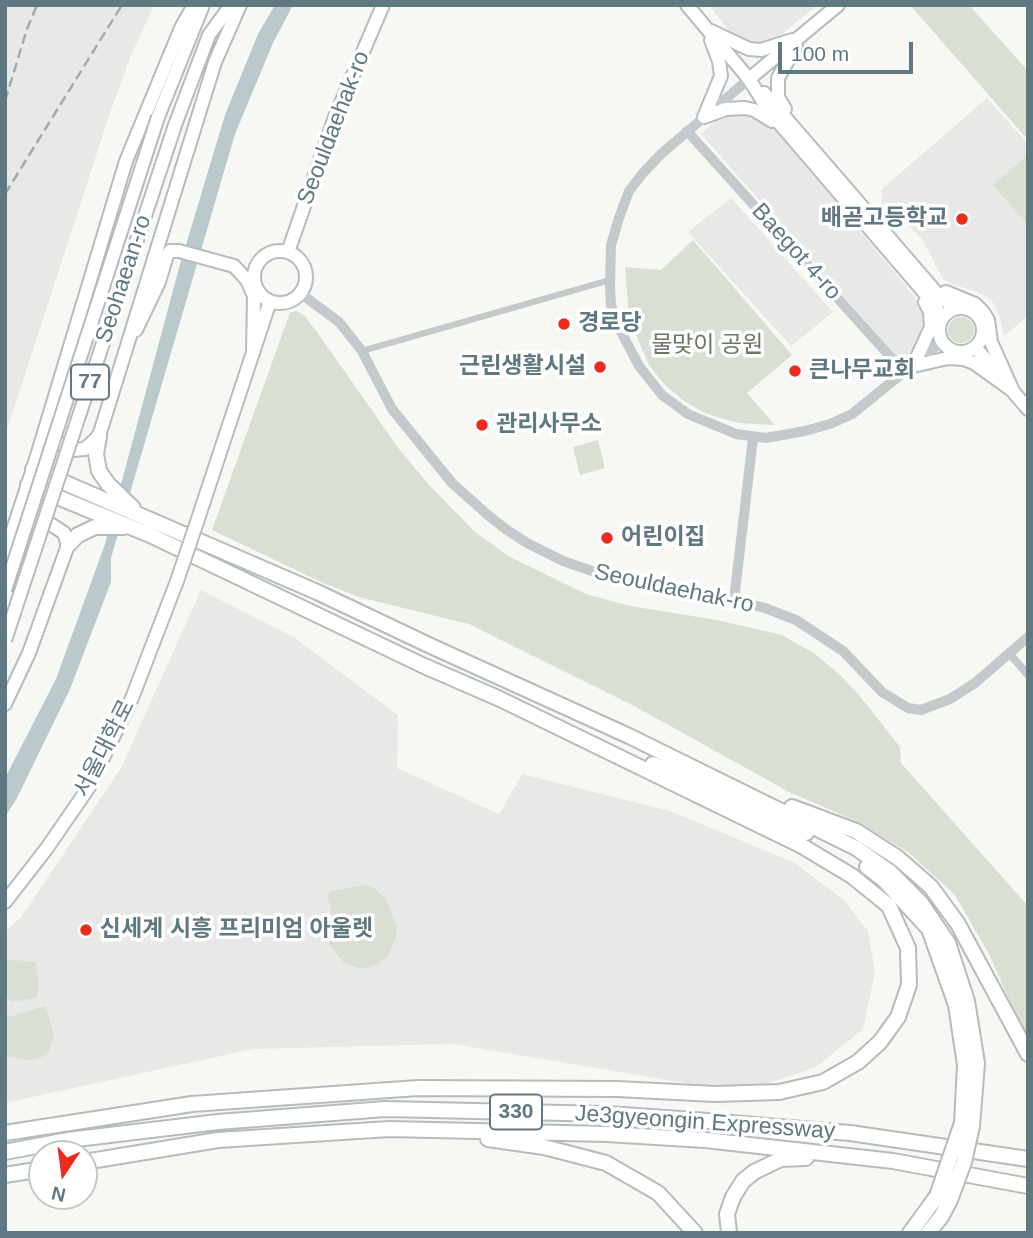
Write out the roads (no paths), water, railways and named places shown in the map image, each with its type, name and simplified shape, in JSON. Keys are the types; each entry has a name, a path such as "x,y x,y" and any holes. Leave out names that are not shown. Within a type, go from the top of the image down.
{"highway":[{"path":"99,436 96,454 99,471 108,484 139,513 317,592 703,772 856,848 890,872 921,903 948,943 967,1001 977,1063 967,1124 943,1198 941,1217 928,1233"},
{"path":"33,469 99,513 139,513"},
{"path":"5,1133 191,1104 418,1088 617,1089 715,1094 779,1092 823,1082 858,1062 880,1042 898,1017 909,985 908,948 889,906 852,876 802,846 547,722 150,535 28,485"},
{"path":"68,545 99,513"},
{"path":"547,722 671,771 852,855 884,880 929,929 956,1005 965,1065 967,1124"},
{"path":"703,772 856,831 898,858 931,887 958,924 1028,1054"},
{"name":"Je3gyeongin Expressway","path":"5,1152 68,1140 218,1122 385,1109 608,1114 708,1121 850,1133 1028,1159"},
{"path":"389,1129 544,1147 606,1163 658,1193 695,1233"},
{"name":"Je3gyeongin Expressway","path":"98,1160 218,1140 389,1129 607,1133 705,1140 893,1161 1028,1186"},
{"path":"729,1233 727,1214 743,1181 754,1172 781,1159 893,1161"},
{"path":"5,1175 28,1171"},
{"path":"910,1233 943,1198"}],"main road":[{"path":"5,554 126,161 181,28 194,5"},
{"name":"Seohaean-ro","path":"5,590 158,117 203,5"},
{"name":"Seohaean-ro","path":"5,640 175,125 209,35 231,5"},
{"path":"48,421 49,434 73,450 85,449 99,436 215,62 240,5"},
{"name":"Seouldaehak-ro","path":"288,252 335,117 383,5"},
{"path":"687,5 904,261 941,298 958,308 973,312 982,323 982,338 975,347 966,352 952,351 942,342 939,328 948,313 958,308"},
{"path":"749,79 838,5"},
{"path":"708,30 750,49 761,50 801,37"},
{"path":"704,117 721,76 719,61 708,30"},
{"path":"792,130 778,97 778,86 782,69 801,37"},
{"path":"704,117 726,109 754,110 792,130"},
{"path":"127,350 159,282 170,251 177,250 245,267 258,290 270,301 287,302 300,293 304,286 305,272 299,260 288,252 278,251 269,253 255,268 255,282"},
{"path":"904,261 939,311 941,321"},
{"path":"904,261 932,319 928,336 909,369"},
{"path":"904,261 946,292 975,304 983,312 988,320 991,342 1013,391"},
{"path":"236,264 254,296 253,354"},
{"name":"서울대학로","path":"5,902 89,787 132,698 177,581 270,301"},
{"path":"975,347 1028,409"},
{"path":"909,369 948,359 964,359 974,363 1013,391"},
{"path":"5,704 29,653 68,545 64,533 39,521 24,522 14,528"}],"street":[{"path":"749,79 661,154 629,191 611,245 611,305 627,347 652,383 675,406 717,428 753,438 779,436 830,424 852,414 942,342"},
{"name":"Baegot 4-ro","path":"687,131 909,369"},
{"path":"362,351 610,280"},
{"name":"Seouldaehak-ro","path":"300,293 339,323 362,351 392,409 436,464 489,516 527,543 582,569 672,592 734,600 796,620 819,634 858,665 882,692 908,708 921,709 950,699 975,683 1028,637"},
{"path":"734,600 753,438"},
{"path":"1009,653 1028,675"}],"railway":[{"path":"5,101 37,5"},
{"path":"5,194 122,5"}],"place":[{"name":"배곧고등학교","path":"962,219"},
{"name":"경로당","path":"564,324"},
{"name":"근린생활시설","path":"600,367"},
{"name":"큰나무교회","path":"795,371"},
{"name":"관리사무소","path":"482,425"},
{"name":"어린이집","path":"607,538"},
{"name":"신세계 시흥 프리미엄 아울렛","path":"86,930"}],"park label":[{"name":"물맞이 공원","path":"707,346"}]}
